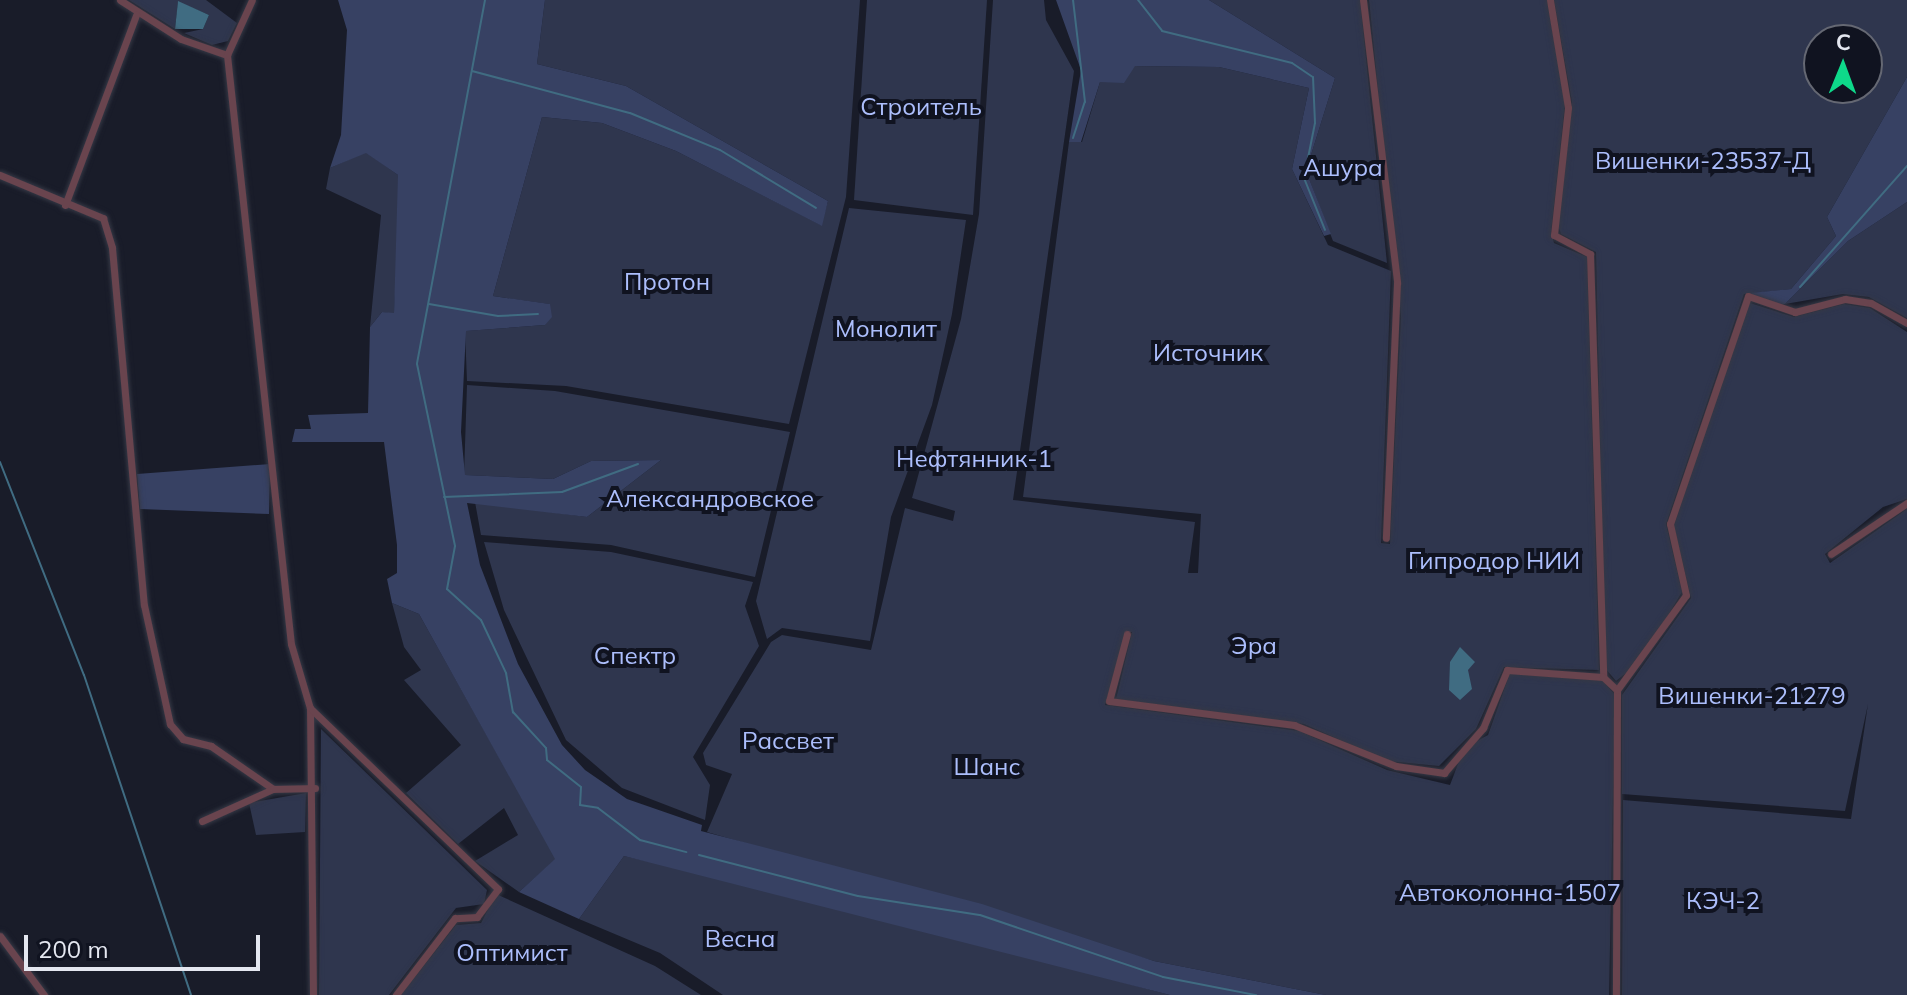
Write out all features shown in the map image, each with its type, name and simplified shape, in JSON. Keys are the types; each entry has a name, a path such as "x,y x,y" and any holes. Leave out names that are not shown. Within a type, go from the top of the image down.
{"street":[{"path":"120,0 136,15 227,55"},
{"path":"252,0 227,55 291,644 310,708 315,788 313,995"},
{"path":"1363,0 1394,268 1386,538"},
{"path":"1550,0 1568,108 1554,235 1590,254 1603,677"},
{"path":"65,205 136,15"},
{"path":"0,175 65,205 103,218 112,248 144,605 170,724 183,739 211,746 273,789"},
{"path":"1616,995 1617,690 1686,595 1670,524 1748,296 1795,312 1858,301 1907,323"},
{"path":"1831,554 1907,503"},
{"path":"1127,634 1109,701 1294,725 1396,766 1444,773 1483,728 1507,670 1603,677 1617,690"},
{"path":"310,708 498,889 477,917 455,918 396,995"},
{"path":"202,821 273,789 315,788"},
{"path":"0,936 44,995"}],"green space":[{"path":"129,0 206,0 237,23 228,41 212,45 184,33 203,29 209,15 178,2 175,29"},
{"name":"Протон","path":"545,0 860,0 846,197 789,424 566,386 467,381 465,331 545,325 549,304 493,296 542,117 602,123 676,151 821,225 828,201 626,86 537,64"},
{"name":"Строитель","path":"867,0 987,0 973,215 854,200"},
{"path":"993,0 1044,0 1046,20 1074,71 1013,500 1195,522 1188,573 1198,573 1201,514 1023,497 1069,142 1082,142 1100,82 1134,66 1219,67 1309,88 1292,169 1328,245 1391,271 1381,543 1390,544 1401,316 1369,0 1547,0 1565,103 1551,232 1554,243 1587,257 1599,670 1504,667 1476,729 1439,766 1388,761 1304,724 1116,699 1132,632 1126,632 1105,705 1299,731 1387,770 1450,785 1464,748 1488,735 1510,673 1603,681 1615,695 1609,995 1326,995 1154,961 707,832 732,774 706,765 703,753 771,642 782,635 871,650 905,508 953,521 955,511 912,498 961,319 979,214"},
{"name":"Ашура","path":"1209,0 1360,0 1387,263 1333,241 1306,171 1335,78"},
{"name":"Вишенки-23537-Д","path":"1554,0 1907,0 1907,77 1827,217 1836,236 1791,289 1744,294 1666,524 1682,592 1640,662 1616,681 1605,668 1596,252 1561,234 1557,223 1572,102"},
{"path":"366,152 398,175 400,196 394,314 382,312 370,327 381,215 326,189 330,168"},
{"path":"1907,202 1907,318 1869,297 1843,294 1785,304 1848,241"},
{"name":"Монолит","path":"849,208 966,220 952,314 932,405 891,517 870,641 782,628 767,639 756,601"},
{"path":"1747,302 1794,317 1844,304 1870,308 1907,332 1907,499 1883,507 1825,554 1830,563 1907,509 1907,995 1622,995 1623,800 1851,819 1868,704 1845,811 1622,794 1622,695 1691,598 1674,526"},
{"name":"Александровское","path":"467,385 555,391 790,432 755,577 611,545 481,535 475,502 587,517 661,460 591,461 553,479 464,475"},
{"name":"Спектр","path":"484,542 611,552 753,582 745,606 759,646 693,757 710,785 705,820 622,788 566,740 504,610"},
{"path":"392,603 419,614 556,859 519,892 475,861 518,835 504,808 458,844 406,793 461,745 404,680 421,670 404,647"},
{"path":"321,729 487,890 484,904 456,908 389,995 319,995"},
{"path":"306,793 305,832 256,835 249,803"},
{"name":"Весна","path":"624,856 805,897 1170,995 723,995 660,953 579,919"},
{"name":"Оптимист","path":"496,894 655,966 701,995 401,995 456,925 481,923"}],"shaded area":[{"path":"338,0 545,0 537,64 626,86 828,201 822,226 676,151 602,123 542,117 493,296 550,304 552,317 545,325 466,331 461,432 465,475 553,479 591,461 661,460 587,517 467,503 480,565 518,664 562,745 585,770 627,799 702,825 701,831 982,904 1154,961 1326,995 1170,995 624,856 579,919 519,892 555,859 419,614 392,603 387,579 397,573 397,545 384,442 292,442 295,429 311,429 308,415 368,413 370,327 382,312 394,313 398,175 366,153 330,168 341,135 347,30"},
{"path":"1056,0 1209,0 1335,78 1306,171 1331,234 1324,236 1292,169 1309,88 1219,67 1135,66 1124,83 1100,82 1081,142 1069,142 1081,70"},
{"path":"178,1 209,15 203,29 175,29"},
{"path":"1907,77 1907,202 1848,241 1785,304 1768,306 1750,293 1791,289 1836,236 1827,217"},
{"path":"270,464 269,514 140,509 137,474"},
{"path":"1460,647 1475,662 1468,670 1472,689 1460,700 1449,690 1450,662"}],"waterway":[{"path":"485,0 417,364 455,546 447,589 481,620 506,673 513,712 546,748 547,760 581,787 580,805 598,808 640,840 686,852"},
{"path":"1073,0 1085,102 1073,138"},
{"path":"1138,0 1162,31 1292,63 1313,77 1315,123 1304,178 1325,230"},
{"path":"472,71 630,113 720,150 816,208"},
{"path":"1800,287 1907,166"},
{"path":"429,304 498,316 538,314"},
{"path":"0,462 84,675 191,995"},
{"path":"444,497 562,492 638,464"},
{"path":"699,855 858,896 980,915 1163,977 1256,995"}],"park label":[{"name":"Источник","path":"1208,353"},
{"name":"Нефтянник-1","path":"974,459"},
{"name":"Гипродор НИИ","path":"1494,561"},
{"name":"Эра","path":"1254,646"},
{"name":"Вишенки-21279","path":"1752,696"},
{"name":"Рассвет","path":"788,741"},
{"name":"Шанс","path":"987,767"},
{"name":"Автоколонна-1507","path":"1510,893"},
{"name":"КЭЧ-2","path":"1723,901"}]}
